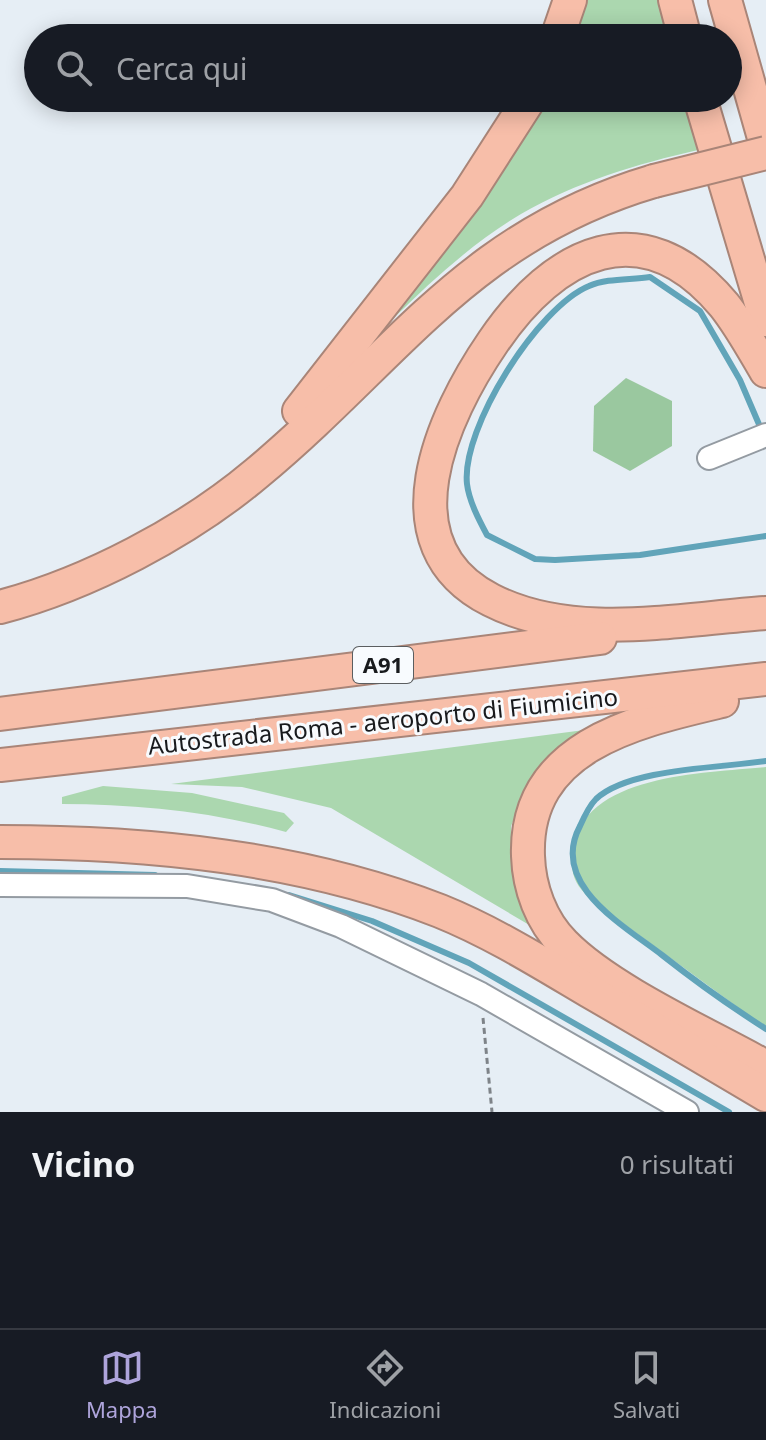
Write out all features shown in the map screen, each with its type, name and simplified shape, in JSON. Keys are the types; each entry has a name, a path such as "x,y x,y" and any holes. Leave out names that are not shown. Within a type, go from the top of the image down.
{"highway":[{"path":"562,24 570,0"},
{"path":"675,0 681,24"},
{"path":"725,0 732,24"},
{"path":"742,60 766,145"},
{"path":"129,555 246,462 295,414 467,196 521,112"},
{"path":"704,112 766,320"},
{"path":"0,607 60,588 129,555 255,475 432,307 490,259 574,209 654,181 766,153"},
{"path":"766,371 730,313 687,271 665,259 636,251 609,251 580,259 557,271 530,294 479,363 440,438 431,472 430,499 438,541 454,570 477,592 524,613 562,621 604,623 766,615"},
{"name":"A91","path":"0,714 766,615"},
{"name":"Autostrada Roma - aeroporto di Fiumicino","path":"0,765 766,679"},
{"path":"766,690 644,722 581,749 551,777 540,796 531,825 528,855 532,887 544,917 578,957 766,1067"},
{"path":"0,842 123,847 229,858 336,879 423,905 500,939 766,1095"}],"street":[{"path":"709,458 763,436"},
{"path":"0,885 187,886 272,900 341,926 481,994 687,1112"}],"path":[{"path":"481,994 492,1112"}],"green space":[{"path":"576,0 660,0 666,24 567,24"},
{"path":"525,112 688,112 698,150 607,175 563,192 521,214 443,272 325,387"},
{"path":"626,378 672,401 672,446 630,471 593,451 594,406"},
{"path":"592,729 534,774 511,826 513,863 548,936 331,808 242,787 171,784"},
{"path":"766,767 766,1028 590,899 577,883 572,866 581,825 598,806 622,792 682,776"},
{"path":"103,786 192,793 284,813 294,823 286,832 175,810 62,804 62,797"}],"waterway":[{"path":"761,429 740,380 700,311 650,277 603,282 569,298 526,343 490,402 476,432 468,460 467,484 472,504 487,535 535,559 640,555 766,536"},
{"path":"766,761 653,775 611,789 589,808 573,847 574,866 582,884 595,901 700,984 766,1029"},
{"path":"0,871 155,875"},
{"path":"289,895 372,921 469,963 729,1112"}]}
